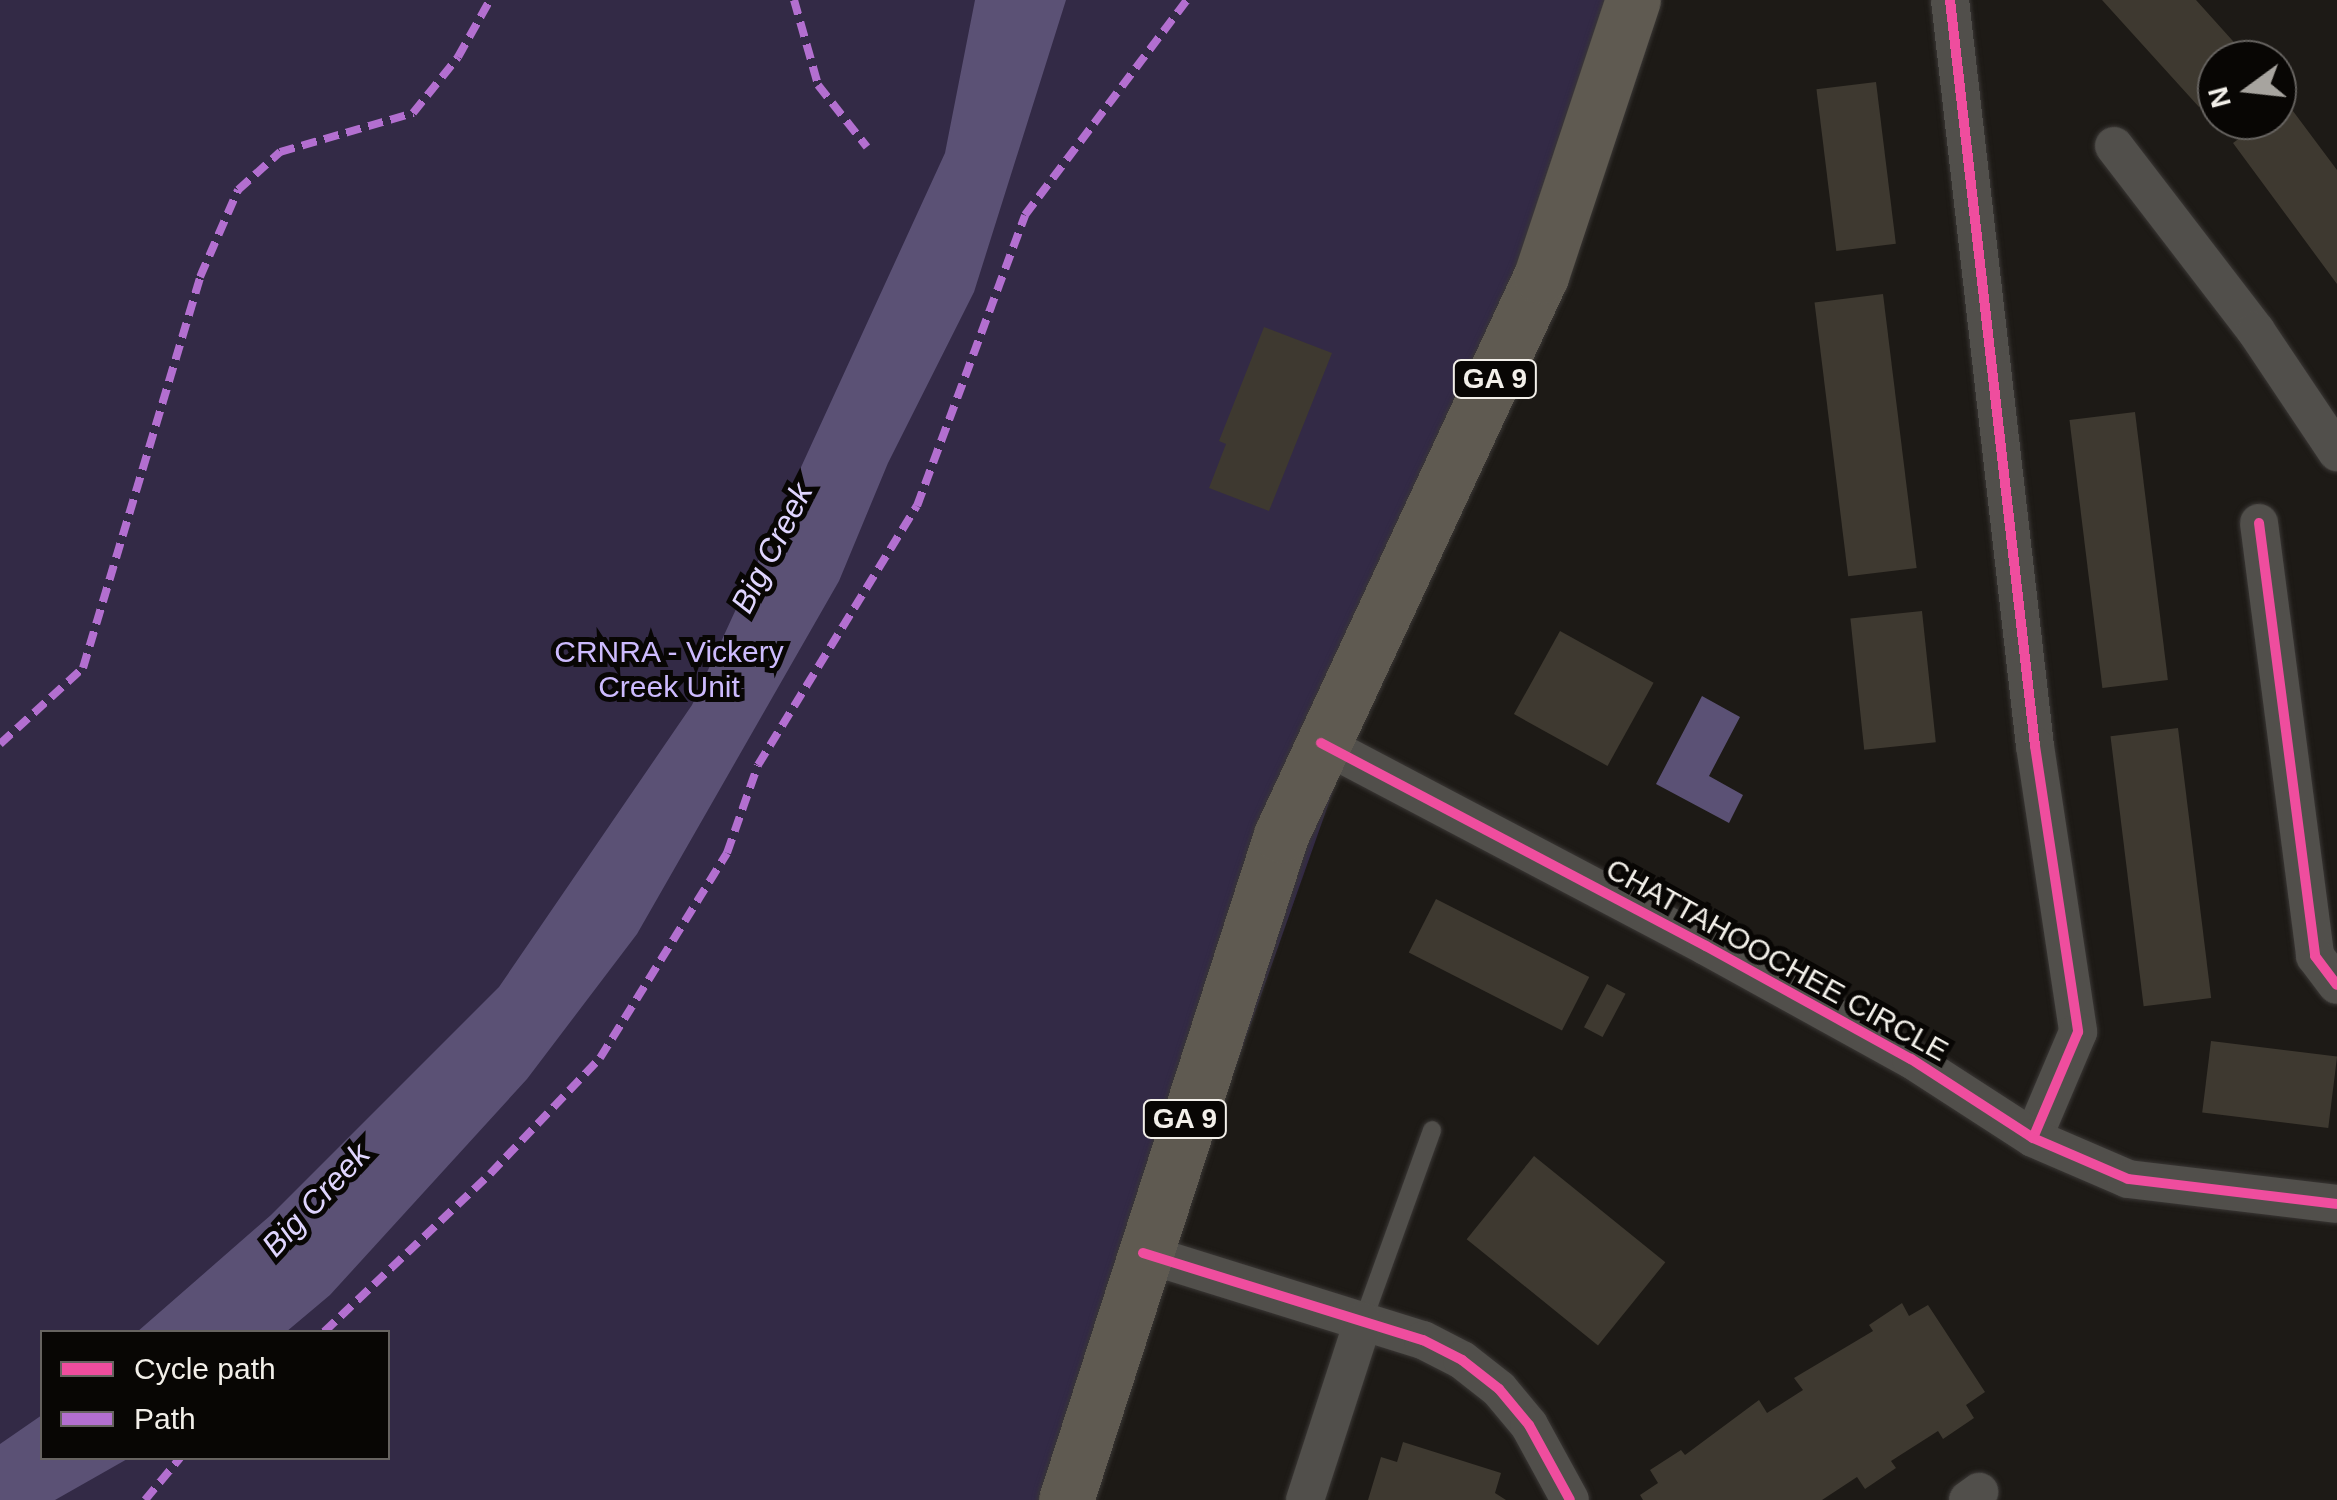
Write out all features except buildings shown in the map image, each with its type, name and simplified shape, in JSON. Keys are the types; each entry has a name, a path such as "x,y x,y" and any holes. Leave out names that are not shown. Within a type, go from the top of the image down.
{"main road":[{"name":"GA 9","path":"1066,1500 1246,929 1321,743 1541,276 1578,180 1633,0"}],"street":[{"path":"1950,0 2034,746 2078,1032 2033,1138"},
{"path":"2114,146 2256,332 2337,452"},
{"path":"2259,523 2315,956 2337,985"},
{"name":"CHATTAHOOCHEE CIRCLE","path":"1321,743 1706,946 1911,1060 2033,1138 2128,1179 2337,1204"},
{"path":"1142,1253 1423,1340 1500,1388 1529,1425 1570,1500"},
{"path":"1305,1500 1363,1321"}],"lane":[{"path":"1363,1321 1432,1130"}],"green space":[{"name":"CRNRA - Vickery Creek Unit","path":"0,0 1612,0 1083,1500 0,1500"}],"water":[{"name":"Big Creek","path":"975,0 1066,0 974,292 888,463 839,581 637,934 527,1079 330,1295 288,1330 139,1330 271,1215 499,987 692,705 945,153"},
{"path":"1702,696 1740,717 1709,776 1743,795 1729,823 1656,784"},
{"path":"40,1416 40,1460 125,1460 55,1500 0,1500 0,1444"}],"marked path":[{"path":"0,744 83,668 200,277 238,190 280,152 413,113 458,57 490,0"},
{"path":"794,0 818,85 867,147"},
{"path":"326,1330 490,1174 600,1058 727,853 758,765 917,506 1025,215 1187,0"},
{"path":"145,1500 178,1460"}],"cycle path":[{"path":"1950,0 2035,746 2078,1032 2033,1138"},
{"path":"2259,523 2315,956 2337,985"},
{"path":"1321,743 1911,1059 2033,1138 2128,1179 2337,1204"},
{"path":"1143,1253 1423,1340 1462,1360 1499,1389 1529,1425 1570,1500"}]}
